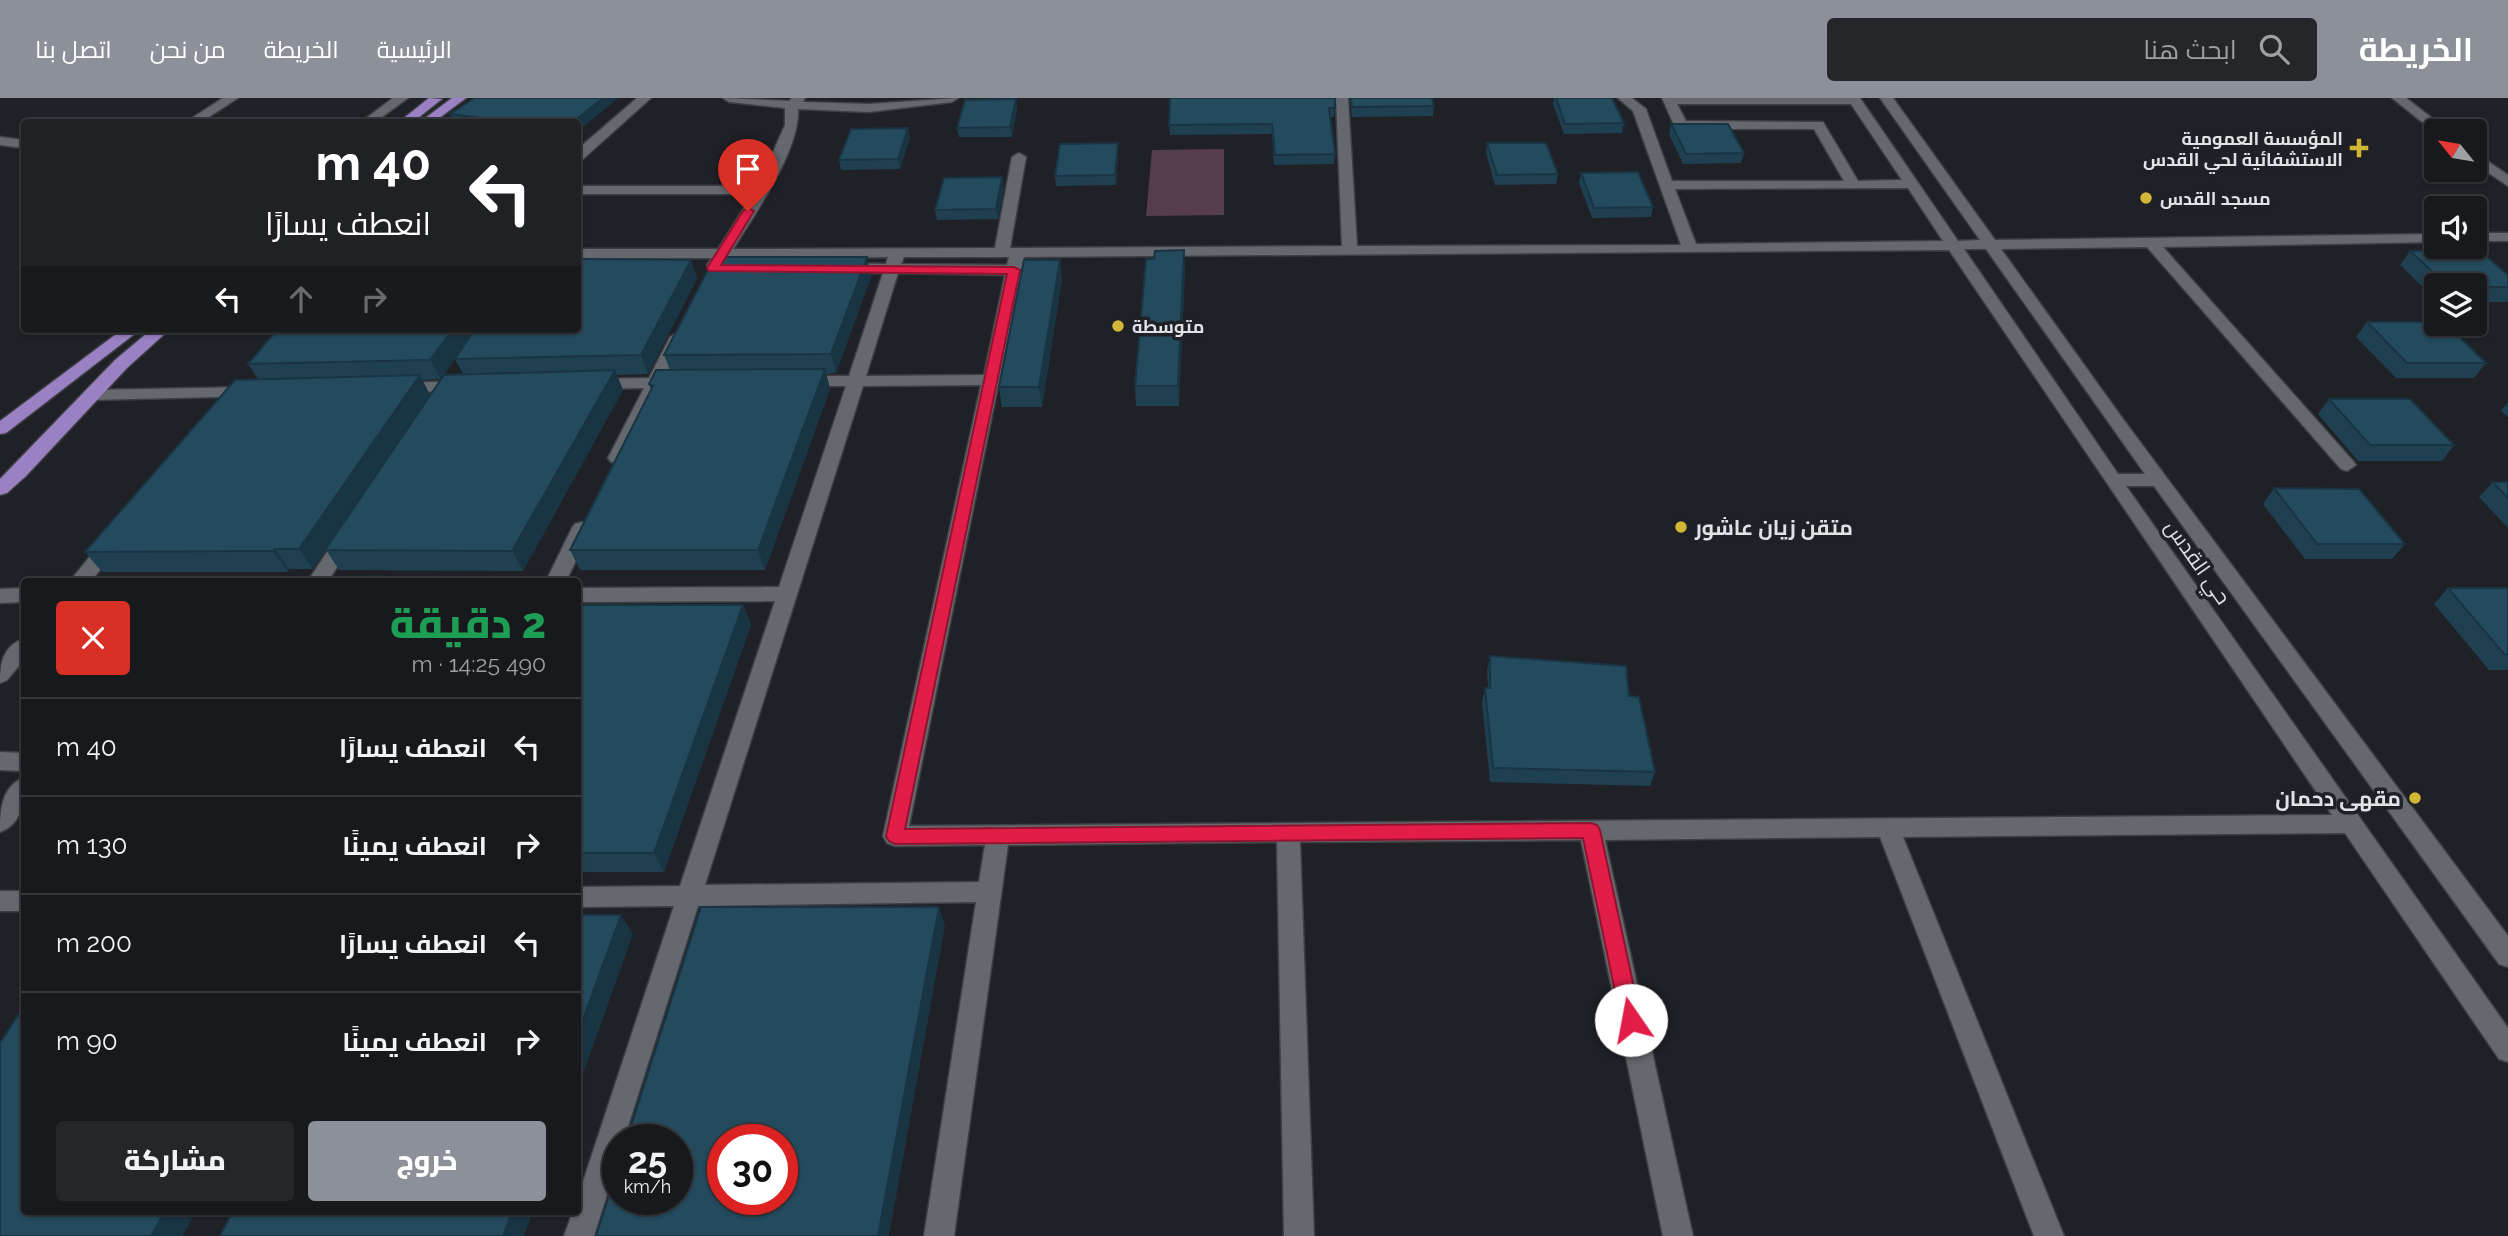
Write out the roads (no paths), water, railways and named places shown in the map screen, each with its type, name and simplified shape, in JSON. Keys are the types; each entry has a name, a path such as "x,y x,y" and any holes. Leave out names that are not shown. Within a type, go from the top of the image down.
{"main road":[{"path":"409,119 438,98"},
{"path":"430,119 460,98"},
{"path":"0,429 127,333"},
{"path":"0,489 20,472 121,364 157,333"}],"street":[{"path":"197,119 232,98"},
{"path":"372,119 402,98"},
{"path":"581,150 645,98"},
{"path":"729,98 905,106 952,98"},
{"path":"1342,98 1350,249"},
{"path":"1624,98 1639,109 1690,249"},
{"path":"1886,98 2159,480 2508,956"},
{"path":"2398,98 2426,119"},
{"path":"1854,185 1818,125 1681,125 1669,99 1855,99"},
{"name":"حي القدس","path":"1855,99 2113,480 2508,1050"},
{"path":"714,267 763,190 792,125 795,102"},
{"path":"0,141 21,144"},
{"path":"1019,157 1010,251 1014,270 895,836 2350,824"},
{"path":"2487,166 2508,181"},
{"path":"1666,185 1913,184"},
{"path":"581,190 763,190"},
{"path":"2487,237 2508,237"},
{"path":"581,268 714,267 895,260 1010,251 1690,249 2424,238"},
{"path":"2151,242 2347,465"},
{"path":"581,254 714,267"},
{"path":"895,260 1014,270"},
{"path":"579,1236 895,260"},
{"path":"611,469 684,325"},
{"path":"430,409 459,367"},
{"path":"223,413 259,371"},
{"path":"789,381 991,380"},
{"path":"571,384 695,382"},
{"path":"377,388 487,386"},
{"path":"92,395 269,391"},
{"path":"2113,480 2159,480"},
{"path":"557,578 593,506"},
{"path":"320,578 356,524"},
{"path":"83,578 125,528"},
{"path":"581,595 787,594"},
{"path":"0,596 21,596"},
{"path":"0,675 21,650"},
{"path":"0,761 21,762"},
{"path":"0,823 21,792"},
{"path":"1888,828 2049,1236"},
{"path":"1591,830 1678,1236"},
{"path":"1288,833 1299,1236"},
{"path":"939,1236 998,835"},
{"path":"581,897 990,892"},
{"path":"0,901 21,901"}],"place":[{"name":"المؤسسة العمومية الاستشفائية لحي القدس","path":"2359,148"},
{"name":"مسجد القدس","path":"2146,198"},
{"name":"متوسطة","path":"1118,326"},
{"name":"متقن زيان عاشور","path":"1681,527"},
{"name":"مقهى دحمان","path":"2415,798"}]}
